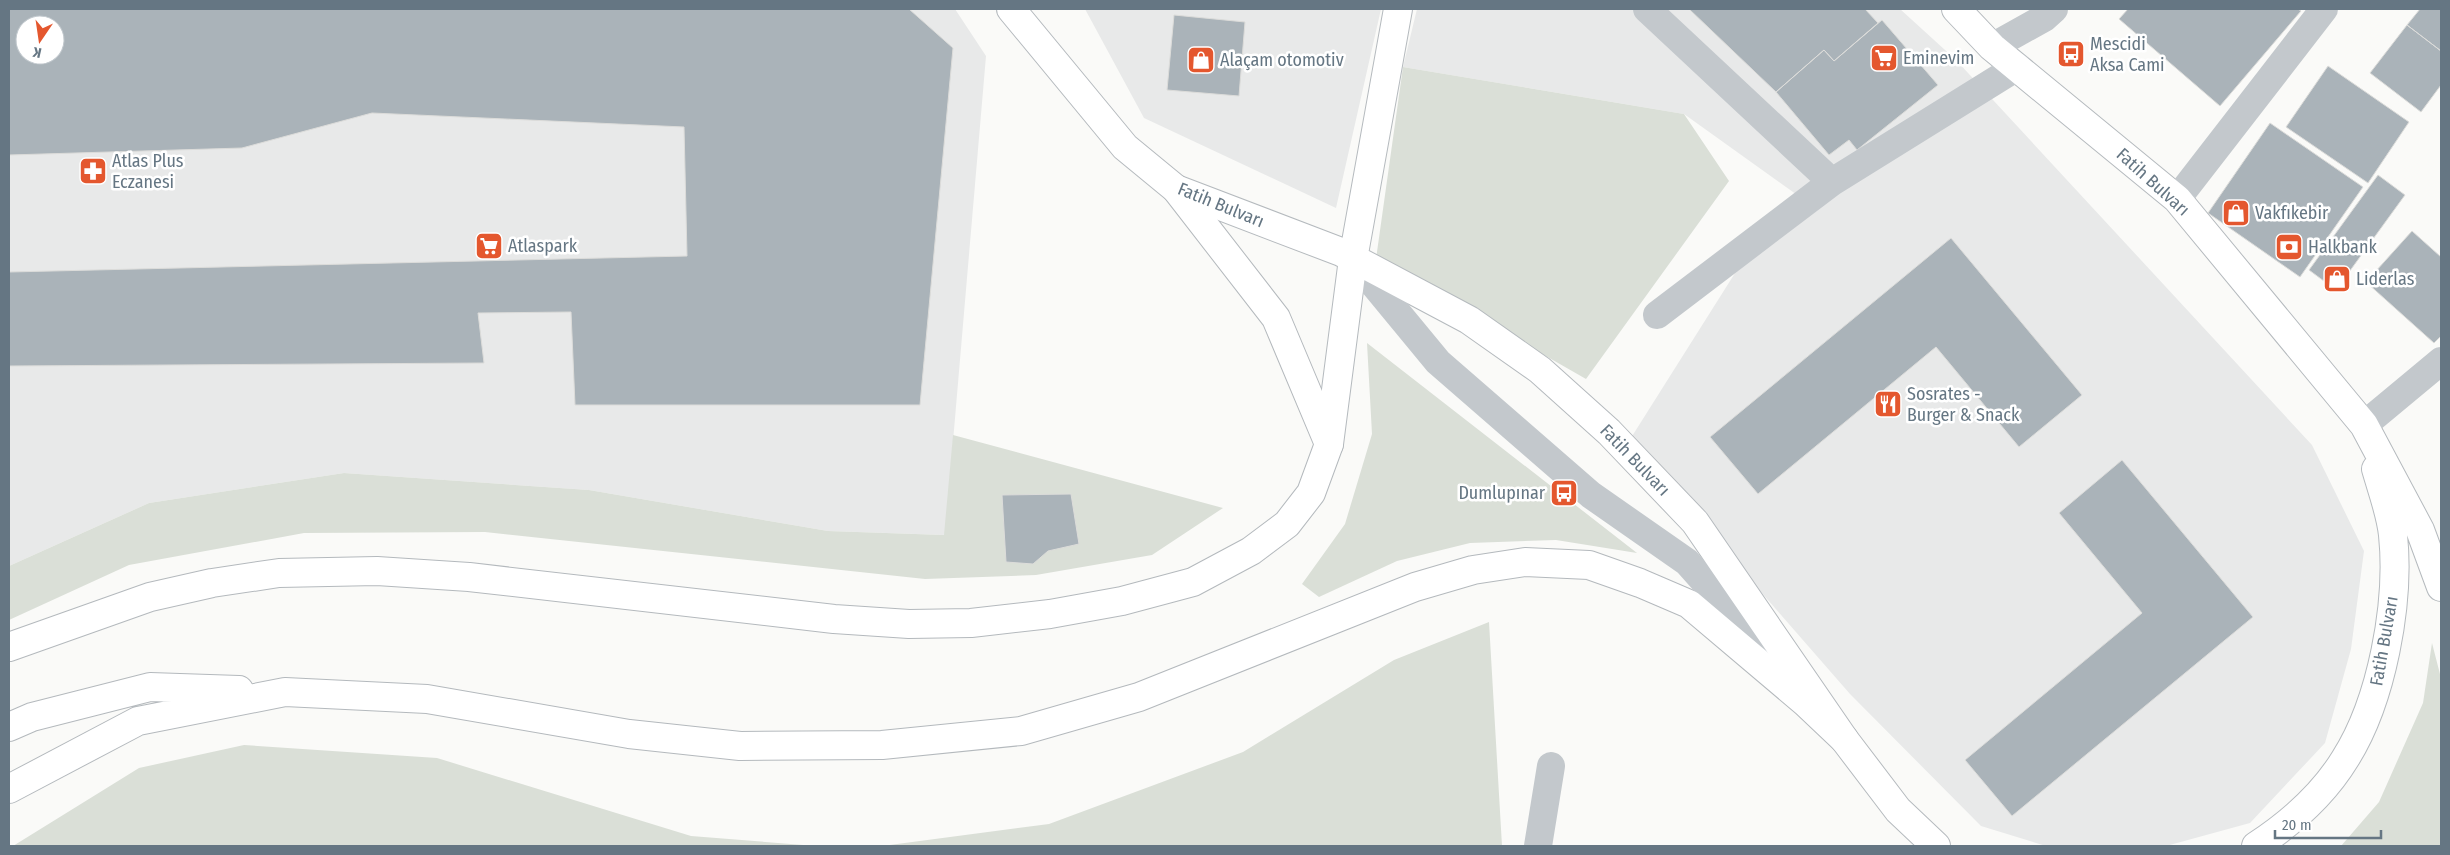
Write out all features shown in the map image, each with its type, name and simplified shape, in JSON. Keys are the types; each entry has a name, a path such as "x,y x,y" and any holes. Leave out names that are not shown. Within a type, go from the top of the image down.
{"main road":[{"name":"Fatih Bulvarı","path":"1011,9 1125,147 1176,189 1353,259 1469,320 1540,370 1609,432 1695,522 1844,738 1898,810 1936,846"},
{"path":"9,647 40,634 150,596 212,583 279,573 377,572 470,577 834,619 909,624 971,624 1050,614 1122,601 1193,582 1251,551 1288,524 1311,493 1329,444 1353,259 1398,9"},
{"name":"Fatih Bulvarı","path":"1956,9 1992,47 2177,199 2364,425 2420,530 2441,587"},
{"path":"1176,189 1276,318 1329,444"},
{"name":"Fatih Bulvarı","path":"2256,846 2285,827 2322,790 2346,758 2378,684 2387,642 2394,586 2393,534 2364,425"},
{"path":"9,728 32,717 150,687 426,699 629,734 740,746 882,745 1021,731 1139,697 1415,587 1473,570 1526,562 1589,565 1640,583 1689,604 1806,703 1844,738"},
{"path":"9,654 40,634"},
{"path":"9,790 138,721 285,692"},
{"name":"Fatih Bulvarı","path":"1898,810 1954,846"}],"street":[{"path":"1647,9 1832,182"},
{"path":"1992,47 2044,18 2054,9"},
{"path":"2177,199 2324,9"},
{"path":"1657,315 1832,182 2017,67"},
{"name":"Fatih Bulvarı","path":"1353,259 1438,362 1591,495 1688,562 1844,738"},
{"path":"2364,425 2441,362"},
{"path":"1538,846 1551,766"}],"shaded area":[{"name":"Atlaspark","path":"9,9 955,9 986,56 945,535 828,531 589,490 344,473 149,503 9,566"},
{"path":"1085,9 1381,9 1336,208 1144,118"},
{"path":"1417,9 1900,9 1956,60 2312,445 2364,551 2351,649 2325,743 2250,823 2166,846 2046,846 1981,826 1850,694 1629,441 1742,262 1818,210 1684,114 1403,67"},
{"path":"1403,67 1684,114 1729,181 1586,379 1376,259"},
{"path":"1367,343 1637,553 1556,540 1470,543 1397,561 1319,597 1302,584 1345,524 1372,434"},
{"path":"953,435 1223,508 1152,555 1036,575 925,579 485,532 304,533 129,565 9,620 9,566 149,503 344,473 589,490 828,531 944,535"},
{"path":"1489,622 1502,846 882,846 1049,824 1243,752 1394,660"},
{"path":"2432,643 2441,678 2441,846 2341,846 2379,802 2423,703"},
{"path":"244,745 437,758 691,836 816,846 13,846 139,768"}],"building":[{"name":"Atlaspark","path":"9,9 909,9 953,48 920,405 575,405 571,312 478,313 484,363 9,366"},
{"path":"1689,9 1865,9 1878,23 1834,61 1824,50 1776,92"},
{"path":"2128,9 2298,9 2301,11 2220,106 2119,19"},
{"path":"2420,9 2441,9 2441,51 2407,25"},
{"path":"1174,15 1245,22 1239,96 1167,90"},
{"path":"1882,20 1938,85 1857,150 1849,140 1829,155 1776,92 1824,50 1834,61"},
{"path":"2407,25 2441,51 2441,85 2421,112 2370,73"},
{"path":"2328,66 2409,122 2368,183 2286,127"},
{"path":"372,113 684,127 687,256 9,272 9,155 242,148"},
{"path":"2270,123 2363,187 2300,277 2208,213"},
{"path":"2378,175 2405,195 2336,290 2309,270"},
{"path":"2412,231 2441,257 2441,336 2434,343 2366,282"},
{"path":"1951,238 2082,395 2019,447 1936,347 1758,494 1710,437"},
{"path":"2122,460 2253,617 2012,816 1965,760 2142,613 2059,513"},
{"path":"1071,494 1079,544 1048,551 1033,564 1006,562 1002,495"}],"place":[{"name":"Mescidi Aksa Cami","path":"2071,54"},
{"name":"Eminevim","path":"1884,58"},
{"name":"Alaçam otomotiv","path":"1201,60"},
{"name":"Atlas Plus Eczanesi","path":"93,171"},
{"name":"Vakfıkebir","path":"2236,213"},
{"name":"Atlaspark","path":"489,246"},
{"name":"Halkbank","path":"2289,247"},
{"name":"Liderlas","path":"2337,279"},
{"name":"Sosrates - Burger & Snack","path":"1888,404"},
{"name":"Dumlupınar","path":"1564,493"}]}
